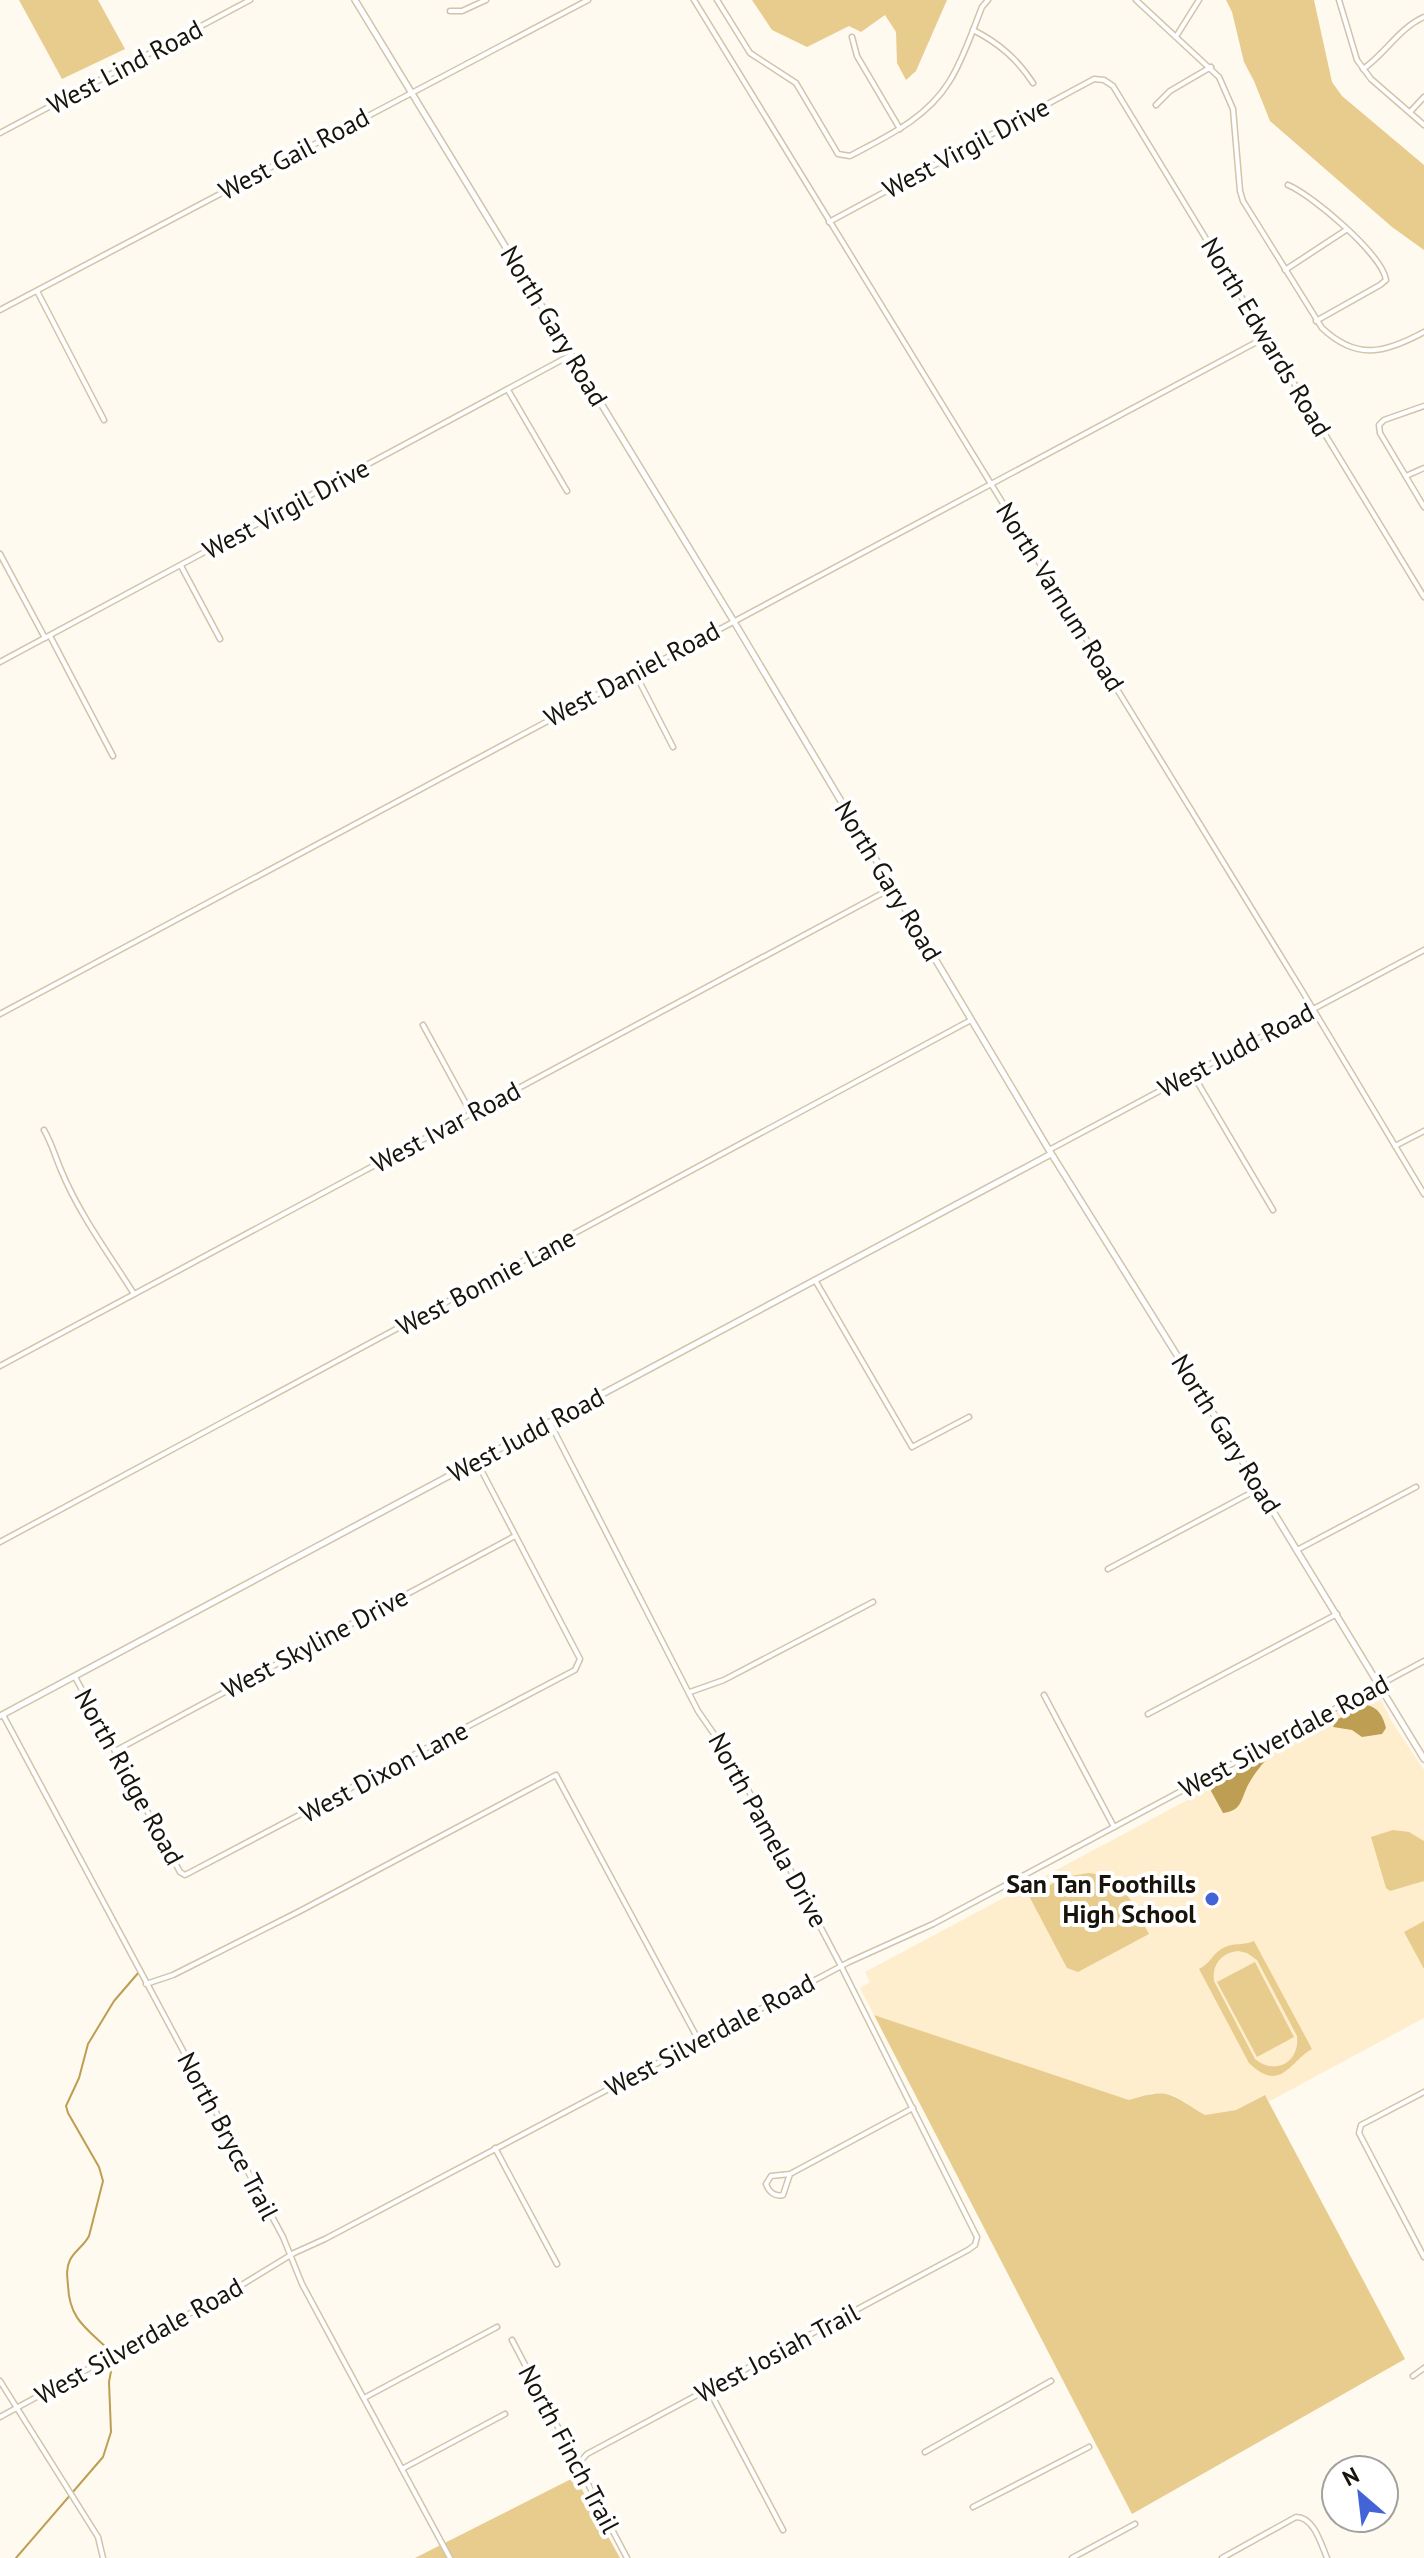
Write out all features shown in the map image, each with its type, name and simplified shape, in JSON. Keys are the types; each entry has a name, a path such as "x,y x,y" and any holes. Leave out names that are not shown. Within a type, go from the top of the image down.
{"street":[{"name":"West Lind Road","path":"0,133 250,0"},
{"name":"North Gary Road","path":"355,0 733,620 1050,1152 1260,1488 1424,1759"},
{"path":"450,11 462,11 486,0"},
{"name":"West Gail Road","path":"0,310 588,0"},
{"name":"North Varnum Road","path":"694,0 1424,1194"},
{"path":"717,0 750,53 796,83 838,154 843,157 900,129 920,115 941,93 951,79 988,0"},
{"path":"1136,0 1211,67 1224,85 1233,109 1243,201 1316,321 1338,341 1366,351 1392,348 1424,332"},
{"path":"1177,36 1199,0"},
{"path":"1339,0 1352,46 1363,69 1424,125"},
{"path":"1363,69 1377,60 1410,24 1424,17"},
{"path":"972,30 1002,46 1033,83"},
{"path":"852,37 857,56 900,129"},
{"path":"1156,105 1170,91 1211,67"},
{"name":"West Virgil Drive","path":"829,222 1094,79 1104,80"},
{"name":"North Edwards Road","path":"1104,80 1113,86 1424,597"},
{"path":"1410,112 1424,97"},
{"path":"1288,185 1303,191 1370,251 1385,273 1386,280 1316,321"},
{"path":"1285,270 1346,230"},
{"path":"37,290 104,420"},
{"name":"West Daniel Road","path":"0,1014 1266,337"},
{"name":"West Virgil Drive","path":"0,662 571,355"},
{"path":"508,390 567,491"},
{"path":"1424,406 1384,420 1379,425 1380,433 1424,507"},
{"path":"1406,476 1424,468"},
{"path":"0,554 113,756"},
{"path":"181,566 220,639"},
{"path":"635,673 673,747"},
{"name":"West Ivar Road","path":"0,1366 892,888"},
{"name":"West Judd Road","path":"1,1716 1424,950"},
{"name":"West Bonnie Lane","path":"0,1542 971,1020"},
{"path":"423,1025 471,1113"},
{"path":"1192,1073 1273,1210"},
{"path":"44,1130 56,1152 60,1169 92,1229 134,1294"},
{"path":"1395,1146 1424,1131"},
{"path":"815,1280 912,1447 969,1417"},
{"name":"North Pamela Drive","path":"550,1423 698,1711 734,1763 841,1966 974,2228 976,2242"},
{"path":"477,1462 515,1536"},
{"path":"1297,1550 1416,1487"},
{"path":"1108,1569 1260,1488"},
{"name":"West Dixon Lane","path":"185,1875 575,1670 580,1659 515,1536"},
{"name":"West Skyline Drive","path":"115,1751 515,1536"},
{"path":"690,1692 724,1680 873,1602"},
{"path":"1148,1714 1337,1614"},
{"name":"West Silverdale Road","path":"0,2417 240,2286 290,2255 841,1966 933,1924 1424,1661"},
{"name":"North Ridge Road","path":"75,1677 180,1872 185,1875"},
{"path":"1044,1695 1114,1827"},
{"name":"North Bryce Trail","path":"1,1716 271,2214 302,2284 450,2558"},
{"path":"146,1984 173,1975 300,1911 556,1775 699,2041"},
{"path":"1424,2092 1361,2125 1359,2133 1424,2257"},
{"path":"790,2174 783,2195 769,2191 766,2184 771,2176 790,2174 913,2108"},
{"path":"495,2148 557,2264"},
{"name":"West Josiah Trail","path":"577,2465 587,2454 968,2250 976,2242"},
{"path":"364,2398 497,2327"},
{"name":"North Finch Trail","path":"512,2340 627,2558"},
{"path":"1413,2376 1424,2368"},
{"path":"0,2381 98,2537 103,2558"},
{"path":"925,2452 1051,2381"},
{"path":"709,2390 783,2530"},
{"path":"402,2469 505,2414"},
{"path":"973,2507 1089,2447"},
{"path":"1222,2558 1296,2517 1304,2517 1310,2522 1327,2558"},
{"path":"1072,2558 1135,2524"}],"shaded area":[{"path":"19,0 98,0 125,49 62,79"},
{"path":"752,0 947,0 916,71 906,80 897,63 896,32 885,15 861,32 849,26 807,47 772,30"},
{"path":"1226,0 1314,0 1332,82 1342,96 1424,165 1424,250 1392,227 1270,121 1244,62 1232,12"},
{"name":"San Tan Foothills High School","path":"1374,1692 1424,1770 1424,2018 1268,2102 1264,2095 1236,2110 1205,2115 1175,2096 1152,2093 1129,2100 874,2015 860,1988 870,1982 865,1972 1191,1798 1207,1784"},
{"path":"1366,1705 1382,1716 1386,1728 1382,1734 1362,1737 1352,1730 1333,1727 1336,1720"},
{"path":"1262,1759 1265,1761 1250,1782 1240,1804 1234,1810 1223,1813 1211,1791 1213,1785"},
{"path":"1393,1830 1409,1832 1424,1841 1424,1881 1390,1891 1386,1888 1371,1837"},
{"path":"1089,1873 1111,1880 1126,1894 1149,1934 1078,1972 1067,1968 1029,1896 1065,1877"},
{"path":"1424,1921 1424,1969 1404,1932"},
{"path":"1254,1941 1312,2049 1277,2075 1269,2076 1249,2063 1199,1969 1223,1948","holes":["1238,1951 1257,1960 1297,2036 1295,2053 1285,2064 1271,2066 1255,2059 1214,1981 1215,1970 1222,1957"]},
{"path":"1255,1962 1294,2037 1257,2057 1217,1982"},
{"path":"874,2015 1129,2100 1161,2093 1205,2115 1236,2110 1265,2095 1405,2359 1132,2514"},
{"path":"575,2477 620,2558 415,2558"}],"waterway":[{"path":"16,2558 103,2457 111,2432 109,2382 114,2355 77,2317 69,2298 67,2275 70,2260 89,2236 103,2181 99,2167 66,2106 79,2078 88,2044 114,2001 139,1972"}],"place":[{"name":"San Tan Foothills High School","path":"1212,1899"}]}
